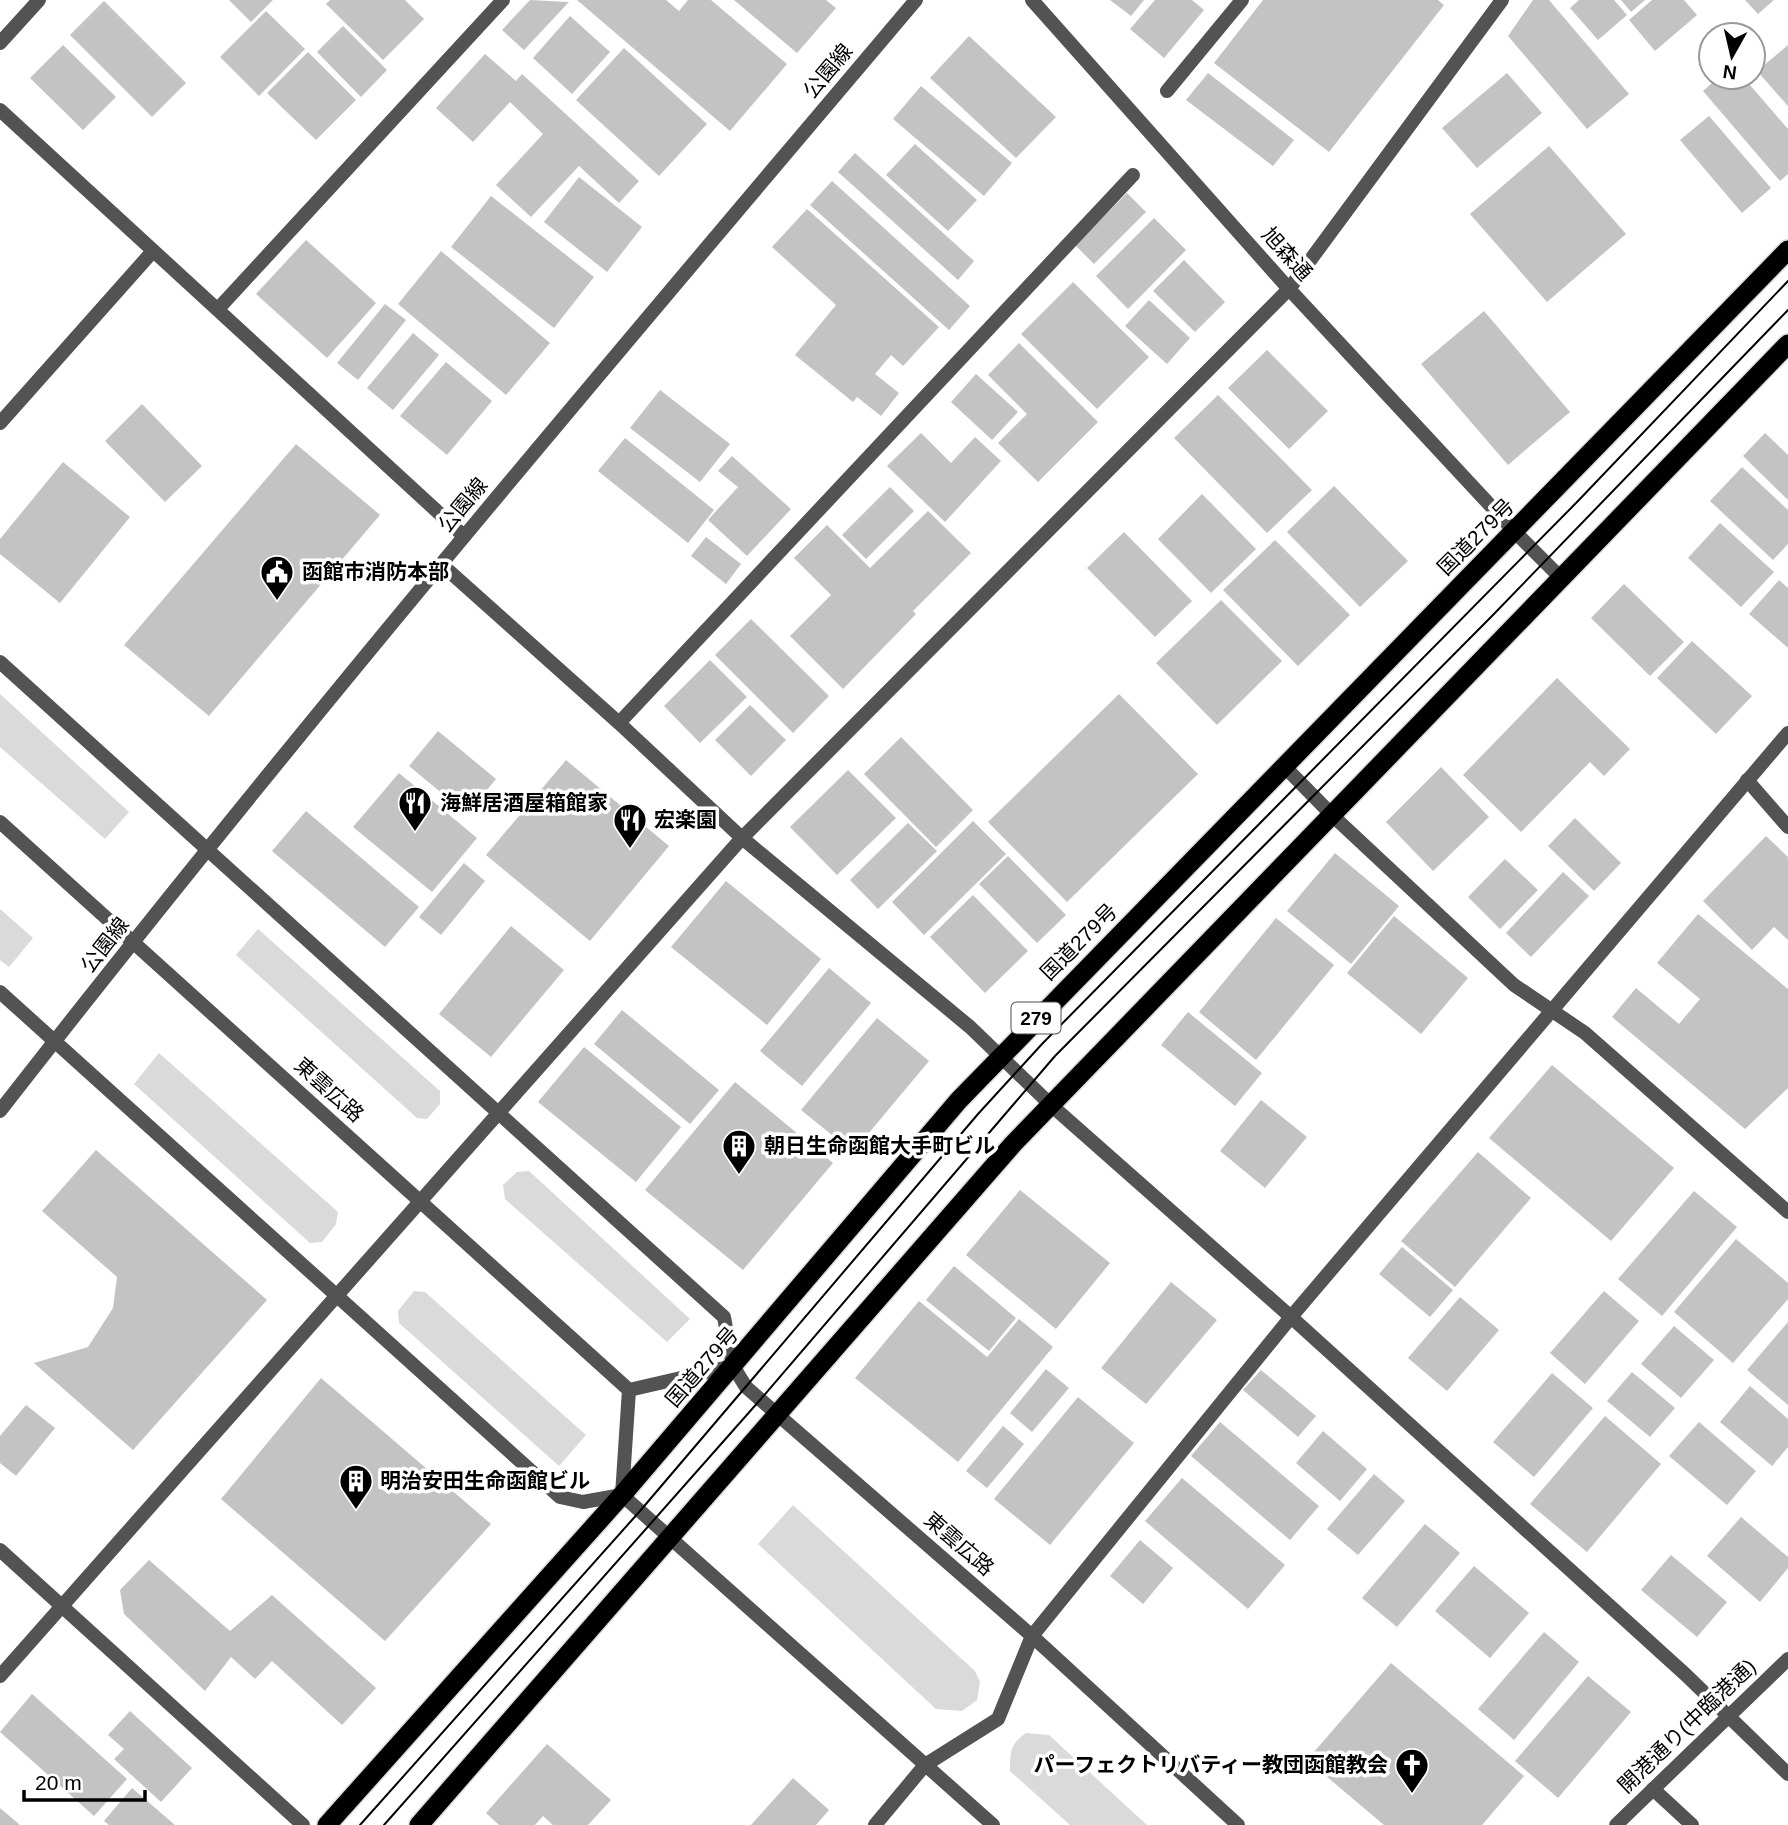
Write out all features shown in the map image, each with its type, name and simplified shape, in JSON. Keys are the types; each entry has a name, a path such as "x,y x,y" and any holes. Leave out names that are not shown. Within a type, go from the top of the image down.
{"highway":[{"name":"国道279号","path":"327,1825 622,1495 959,1100 1788,250"},
{"path":"419,1825 1013,1144 1788,344"}],"street":[{"path":"0,43 39,0"},
{"path":"218,309 503,0"},
{"name":"公園線","path":"0,1111 207,850 464,536 916,0"},
{"name":"旭森通","path":"1032,0 1289,289 1562,579"},
{"path":"1167,91 1242,0"},
{"path":"0,1676 742,838 1289,289 1502,0"},
{"path":"0,110 464,536"},
{"path":"619,723 1133,175"},
{"path":"0,423 153,251"},
{"path":"441,564 619,723 742,838 970,1027 1051,1105 1291,1317 1788,1774"},
{"path":"0,663 724,1317 733,1366 629,1390 622,1495"},
{"path":"875,1825 925,1765 998,1720 1032,1636 1291,1317 1788,733"},
{"path":"1284,766 1333,816 1514,985 1584,1033 1788,1212"},
{"path":"1747,780 1788,827"},
{"name":"東雲広路","path":"0,822 629,1390"},
{"path":"0,992 560,1497 583,1502 622,1495"},
{"name":"東雲広路","path":"733,1366 746,1387 1032,1636 1238,1825"},
{"path":"622,1495 993,1825"},
{"path":"0,1550 303,1825"},
{"name":"開港通り(中臨港通)","path":"1616,1825 1788,1658"},
{"path":"1653,1789 1692,1825"}],"shaded area":[{"path":"0,694 129,812 105,839 0,747"},
{"path":"0,909 33,938 9,967 0,960"},
{"path":"258,929 440,1091 440,1104 427,1119 417,1118 236,955"},
{"path":"159,1053 338,1212 336,1224 322,1242 310,1243 134,1084"},
{"path":"529,1171 690,1319 667,1342 505,1199 503,1185 517,1172"},
{"path":"414,1291 425,1292 586,1435 559,1466 399,1323 398,1311"},
{"path":"793,1505 975,1671 980,1682 977,1700 962,1711 936,1709 758,1544"},
{"path":"1026,1733 1049,1735 1147,1825 1070,1825 1010,1771 1012,1749"}],"building":[{"path":"229,0 273,0 251,22"},
{"path":"330,0 405,0 424,19 383,60 326,4"},
{"path":"530,0 569,2 524,50 502,30"},
{"path":"577,0 666,0 679,11 688,0 711,0 787,64 730,131"},
{"path":"734,0 826,0 836,8 797,53"},
{"path":"1110,0 1144,0 1131,16"},
{"path":"1155,0 1192,0 1204,10 1164,58 1130,29"},
{"path":"1263,0 1438,0 1444,5 1329,152 1214,63"},
{"path":"1533,0 1549,0 1629,94 1587,129 1508,36"},
{"path":"1579,0 1614,0 1627,15 1598,40 1570,8"},
{"path":"1621,0 1645,0 1631,12"},
{"path":"1652,0 1684,0 1697,15 1655,51 1629,20"},
{"path":"1745,0 1774,0 1758,14"},
{"path":"104,1 186,83 152,117 70,35"},
{"path":"266,11 305,49 259,96 220,57"},
{"path":"570,16 610,52 572,94 533,58"},
{"path":"343,26 387,70 361,97 317,52"},
{"path":"969,36 1056,117 1016,158 930,78"},
{"path":"63,45 116,97 83,130 30,78"},
{"path":"1788,45 1788,106 1767,82 1767,63"},
{"path":"624,48 707,124 659,176 576,100"},
{"path":"308,52 356,100 316,140 267,93"},
{"path":"485,54 516,81 522,74 639,181 619,203 579,166 531,217 496,185 543,134 510,102 473,142 436,108"},
{"path":"1208,73 1294,140 1273,166 1186,100"},
{"path":"1507,73 1542,113 1477,168 1442,128"},
{"path":"921,86 1012,163 984,196 893,119"},
{"path":"1703,91 1755,91 1788,129 1788,174 1780,181"},
{"path":"1709,116 1771,188 1742,213 1680,140"},
{"path":"915,144 977,200 948,231 886,175"},
{"path":"1549,146 1626,234 1547,302 1470,214"},
{"path":"855,153 974,261 958,280 838,172"},
{"path":"579,177 642,227 607,272 544,222"},
{"path":"832,181 970,306 949,330 810,205"},
{"path":"1127,193 1146,212 1094,264 1075,245"},
{"path":"491,196 594,277 554,328 451,247"},
{"path":"807,209 939,327 903,366 891,355 875,374 899,393 881,416 857,397 853,402 795,355 836,305 772,247"},
{"path":"1154,218 1186,250 1128,309 1096,276"},
{"path":"306,240 376,303 327,358 256,294"},
{"path":"441,251 550,343 506,395 398,304"},
{"path":"1184,260 1225,302 1195,332 1153,291"},
{"path":"1073,282 1149,357 1097,409 1021,334"},
{"path":"1149,300 1190,338 1167,364 1125,326"},
{"path":"385,304 406,320 358,380 337,363"},
{"path":"1484,311 1570,412 1508,465 1421,364"},
{"path":"413,333 439,355 393,410 367,388"},
{"path":"1019,343 1098,422 1038,482 998,443 1027,414 988,375"},
{"path":"1267,350 1328,411 1289,449 1228,388"},
{"path":"446,362 492,401 447,455 400,416"},
{"path":"976,374 1018,412 992,440 951,402"},
{"path":"660,390 730,444 700,482 630,428"},
{"path":"1218,395 1312,490 1267,533 1174,438"},
{"path":"142,404 202,466 165,502 105,441"},
{"path":"921,433 951,463 975,437 1001,461 945,522 887,466"},
{"path":"1765,433 1788,455 1788,500 1743,456"},
{"path":"625,438 714,510 688,543 598,471"},
{"path":"296,444 380,515 209,716 124,645"},
{"path":"732,456 791,509 747,556 708,520 738,487 718,471"},
{"path":"63,462 130,517 60,603 0,554 0,539"},
{"path":"1742,467 1788,510 1788,544 1773,560 1710,501"},
{"path":"1334,486 1408,561 1360,607 1287,532"},
{"path":"890,487 914,511 866,559 842,535"},
{"path":"1202,494 1256,549 1211,593 1158,539"},
{"path":"928,511 971,553 913,611 916,614 843,689 790,636 831,595 794,558 827,525 870,568"},
{"path":"1720,523 1774,572 1741,607 1688,558"},
{"path":"1124,532 1192,601 1155,637 1087,568"},
{"path":"706,537 741,564 726,584 691,556"},
{"path":"1275,540 1350,615 1298,666 1223,590"},
{"path":"1779,580 1788,588 1788,648 1749,614"},
{"path":"1624,584 1684,642 1650,676 1591,618"},
{"path":"1221,600 1282,661 1217,725 1156,663"},
{"path":"751,619 829,696 793,733 715,655"},
{"path":"1692,641 1752,696 1716,734 1657,678"},
{"path":"710,660 747,697 700,743 664,706"},
{"path":"1557,678 1630,749 1604,776 1590,762 1521,832 1463,775"},
{"path":"1119,694 1198,774 1067,902 988,822"},
{"path":"750,705 786,740 751,776 715,740"},
{"path":"438,731 496,779 467,814 409,766"},
{"path":"901,737 973,810 936,847 864,774"},
{"path":"566,760 669,846 590,941 486,855"},
{"path":"1441,767 1489,817 1433,871 1386,822"},
{"path":"848,770 896,818 837,875 790,827"},
{"name":"海鮮居酒屋箱館家","path":"399,773 477,838 432,892 353,827"},
{"path":"306,811 419,907 385,947 272,851"},
{"path":"1575,818 1621,863 1594,891 1548,846"},
{"path":"973,821 1006,854 924,935 892,902"},
{"path":"908,823 937,851 878,909 850,880"},
{"path":"1766,836 1788,857 1788,940 1774,927 1752,950 1703,901"},
{"path":"1335,853 1399,906 1351,964 1287,911"},
{"path":"1008,856 1066,915 1037,943 979,884"},
{"path":"1505,859 1538,890 1500,929 1468,897"},
{"path":"464,863 485,881 441,935 419,917"},
{"path":"1563,872 1589,896 1531,957 1506,933"},
{"path":"726,881 821,959 767,1025 671,947"},
{"path":"973,895 1028,951 985,993 930,937"},
{"path":"1698,914 1788,989 1788,1088 1745,1129 1612,1017 1636,988 1679,1024 1700,999 1657,963"},
{"path":"1394,916 1468,978 1421,1034 1347,973"},
{"path":"1276,918 1334,965 1256,1060 1199,1012"},
{"path":"511,926 564,970 491,1057 439,1014"},
{"path":"829,968 871,1003 802,1086 760,1051"},
{"path":"622,1010 719,1090 690,1124 594,1044"},
{"path":"1188,1012 1262,1073 1235,1106 1161,1045"},
{"path":"877,1018 929,1061 853,1152 801,1110"},
{"path":"584,1047 681,1127 636,1182 538,1102"},
{"path":"1552,1065 1674,1168 1611,1241 1489,1138"},
{"name":"朝日生命函館大手町ビル","path":"735,1082 833,1163 743,1270 645,1190"},
{"path":"1261,1100 1307,1137 1265,1188 1220,1151"},
{"path":"96,1150 267,1300 133,1450 34,1363 88,1347 113,1308 117,1277 42,1211"},
{"path":"1478,1152 1531,1198 1455,1287 1401,1241"},
{"path":"1020,1190 1110,1263 1056,1329 966,1255"},
{"path":"1694,1191 1737,1227 1662,1316 1618,1279"},
{"path":"1736,1239 1788,1283 1788,1299 1733,1363 1674,1312"},
{"path":"1402,1247 1453,1290 1430,1317 1379,1274"},
{"path":"954,1266 1016,1318 989,1351 926,1300"},
{"path":"1171,1282 1217,1320 1146,1404 1101,1368"},
{"path":"1604,1291 1639,1321 1585,1384 1550,1353"},
{"path":"1460,1297 1499,1330 1447,1391 1408,1358"},
{"path":"919,1301 987,1357 1019,1319 1053,1347 958,1462 855,1378"},
{"path":"1788,1322 1788,1405 1747,1370"},
{"path":"1674,1326 1714,1360 1681,1398 1641,1364"},
{"path":"1046,1369 1069,1388 1032,1432 1010,1413"},
{"path":"1261,1370 1316,1416 1298,1437 1243,1390"},
{"path":"1632,1372 1675,1408 1650,1437 1607,1401"},
{"path":"1552,1373 1593,1408 1534,1477 1493,1442"},
{"name":"明治安田生命函館ビル","path":"321,1378 491,1524 385,1641 221,1499"},
{"path":"1750,1386 1788,1419 1788,1447 1772,1466 1720,1422"},
{"path":"1078,1397 1134,1443 1050,1545 994,1499"},
{"path":"26,1405 55,1428 16,1476 0,1463 0,1436"},
{"path":"1605,1416 1661,1464 1587,1552 1530,1504"},
{"path":"1220,1422 1319,1506 1290,1540 1191,1456"},
{"path":"1699,1422 1756,1471 1727,1505 1669,1456"},
{"path":"1003,1426 1024,1444 987,1488 966,1471"},
{"path":"1323,1431 1367,1469 1340,1501 1296,1463"},
{"path":"1374,1474 1405,1501 1358,1555 1327,1529"},
{"path":"1182,1478 1285,1565 1248,1609 1145,1521"},
{"path":"1741,1517 1788,1557 1788,1568 1760,1602 1707,1556"},
{"path":"1425,1524 1460,1553 1397,1627 1362,1598"},
{"path":"1140,1540 1173,1568 1143,1604 1110,1576"},
{"path":"1671,1555 1727,1602 1697,1637 1641,1590"},
{"path":"149,1560 230,1631 272,1595 376,1688 342,1725 272,1661 255,1679 231,1657 205,1691 124,1614 120,1590"},
{"path":"1474,1566 1529,1613 1490,1658 1435,1611"},
{"path":"1544,1632 1579,1662 1514,1740 1478,1709"},
{"path":"1391,1663 1524,1776 1482,1825 1384,1825 1307,1760"},
{"path":"1588,1676 1631,1712 1558,1798 1515,1761"},
{"path":"32,1694 127,1779 94,1816 0,1732"},
{"path":"130,1711 192,1768 161,1802 114,1759 124,1749 108,1735"},
{"path":"547,1744 611,1800 588,1825 553,1825 543,1816 535,1825 499,1825 486,1813"},
{"path":"793,1778 829,1810 816,1825 751,1825"},
{"path":"132,1788 175,1825 109,1825 104,1821"},
{"path":"0,1808 20,1825 0,1825"}],"tram line":[{"path":"360,1825 640,1511 978,1114 1042,1044 1577,502 1788,281"},
{"path":"384,1825 760,1400 1055,1056 1491,617 1788,310"}],"place":[{"name":"函館市消防本部","path":"277,602"},
{"name":"海鮮居酒屋箱館家","path":"415,833"},
{"name":"宏楽園","path":"630,850"},
{"name":"朝日生命函館大手町ビル","path":"739,1176"},
{"name":"明治安田生命函館ビル","path":"356,1511"},
{"name":"パーフェクトリバティー教団函館教会","path":"1412,1795"}]}
